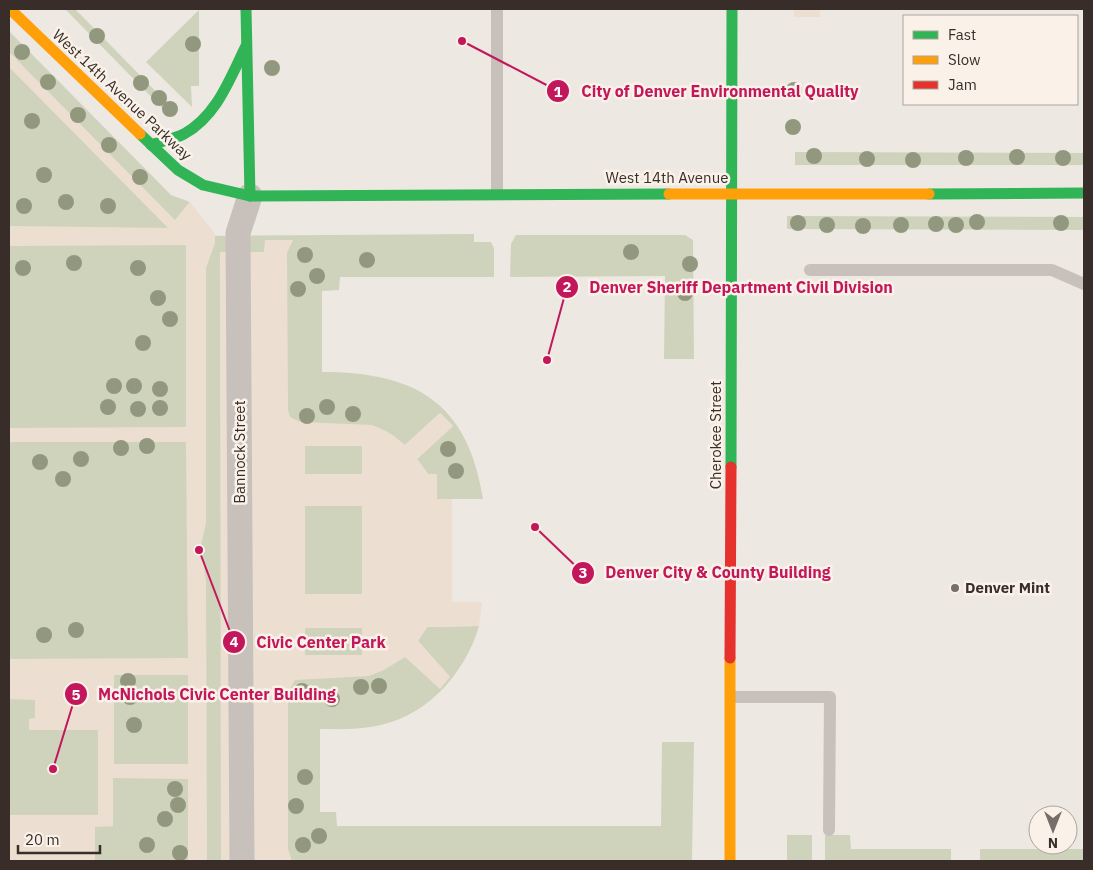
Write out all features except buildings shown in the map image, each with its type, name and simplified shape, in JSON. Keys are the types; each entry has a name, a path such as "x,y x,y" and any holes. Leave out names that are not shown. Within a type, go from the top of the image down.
{"street":[{"name":"West 14th Avenue Parkway","path":"10,9 178,170 202,186 250,196"},
{"name":"Bannock Street","path":"242,861 238,233 250,196 246,9"},
{"name":"Cherokee Street","path":"730,861 732,9"},
{"name":"Bannock Street","path":"151,145 184,134 198,125 211,112 247,45"},
{"name":"West 14th Avenue","path":"250,196 1084,193"}],"lane":[{"path":"497,9 497,194"},
{"path":"810,270 1052,270 1084,284"},
{"path":"731,697 830,697 829,830"}],"green space":[{"path":"65,9 75,9 174,110 169,115"},
{"path":"199,10 199,86 191,86 192,107 146,62"},
{"path":"9,31 171,195 190,202 176,219 198,236 474,234 474,242 491,242 494,248 494,277 340,277 339,290 322,291 322,372 355,373 384,378 410,387 432,399 450,416 465,438 476,466 483,499 437,499 428,474 417,459 453,426 440,413 405,445 391,434 405,657 450,677 418,641 427,627 479,626 472,645 452,679 424,705 389,723 357,729 320,729 320,812 336,812 337,826 661,826 662,742 694,742 692,861 9,861 9,53 27,70 9,52"},
{"path":"795,152 1084,153 1084,165 795,165"},
{"path":"787,216 1084,217 1084,230 787,229"},
{"path":"516,235 685,235 693,240 694,359 664,359 665,276 510,277 511,244"},
{"path":"787,835 812,835 812,861 787,861"},
{"path":"825,835 850,835 851,849 951,849 951,861 825,861"},
{"path":"980,849 1028,849 1028,855 1078,855 1078,849 1084,849 1084,861 980,861"}],"shaded area":[{"path":"794,9 820,9 820,17 794,17"},
{"path":"9,52 175,220 190,202 215,234 215,243 206,268 206,523 201,545 206,581 207,861 188,861 188,779 113,778 113,826 95,827 95,861 9,861 9,815 98,815 98,730 29,730 29,719 35,718 35,700 9,699 9,659 188,658 186,442 9,442 9,428 186,427 186,245 9,246 9,226 168,228 9,67","holes":["114,675 188,675 188,764 114,764"]},
{"path":"265,240 293,240 287,253 288,410 290,417 300,422 372,425 386,431 405,445 440,413 453,426 417,459 428,474 437,474 437,499 452,499 452,602 482,602 479,626 427,627 418,641 450,677 440,689 405,657 384,670 369,676 295,680 288,692 288,849 292,861 221,861 220,252 264,252","holes":["305,446 362,446 362,474 305,474","305,506 362,506 362,594 305,594","305,628 362,628 362,655 305,655"]}],"traffic: fast":[{"path":"246,9 250,196"},
{"path":"731,467 732,9"},
{"path":"151,145 184,134 205,117 214,107 228,83 246,46"},
{"path":"140,134 178,170 203,185 250,196 669,194"},
{"path":"929,194 1084,193"}],"traffic: slow":[{"path":"10,9 140,134"},
{"path":"669,194 929,194"},
{"path":"730,658 730,861"}],"traffic: jam":[{"path":"730,658 731,467"}],"place":[{"name":"City of Denver Environmental Quality","path":"462,41"},
{"name":"Denver Sheriff Department Civil Division","path":"547,360"},
{"name":"Denver City & County Building","path":"535,527"},
{"name":"Civic Center Park","path":"199,550"},
{"name":"Denver Mint","path":"955,588"},
{"name":"McNichols Civic Center Building","path":"53,769"}]}
